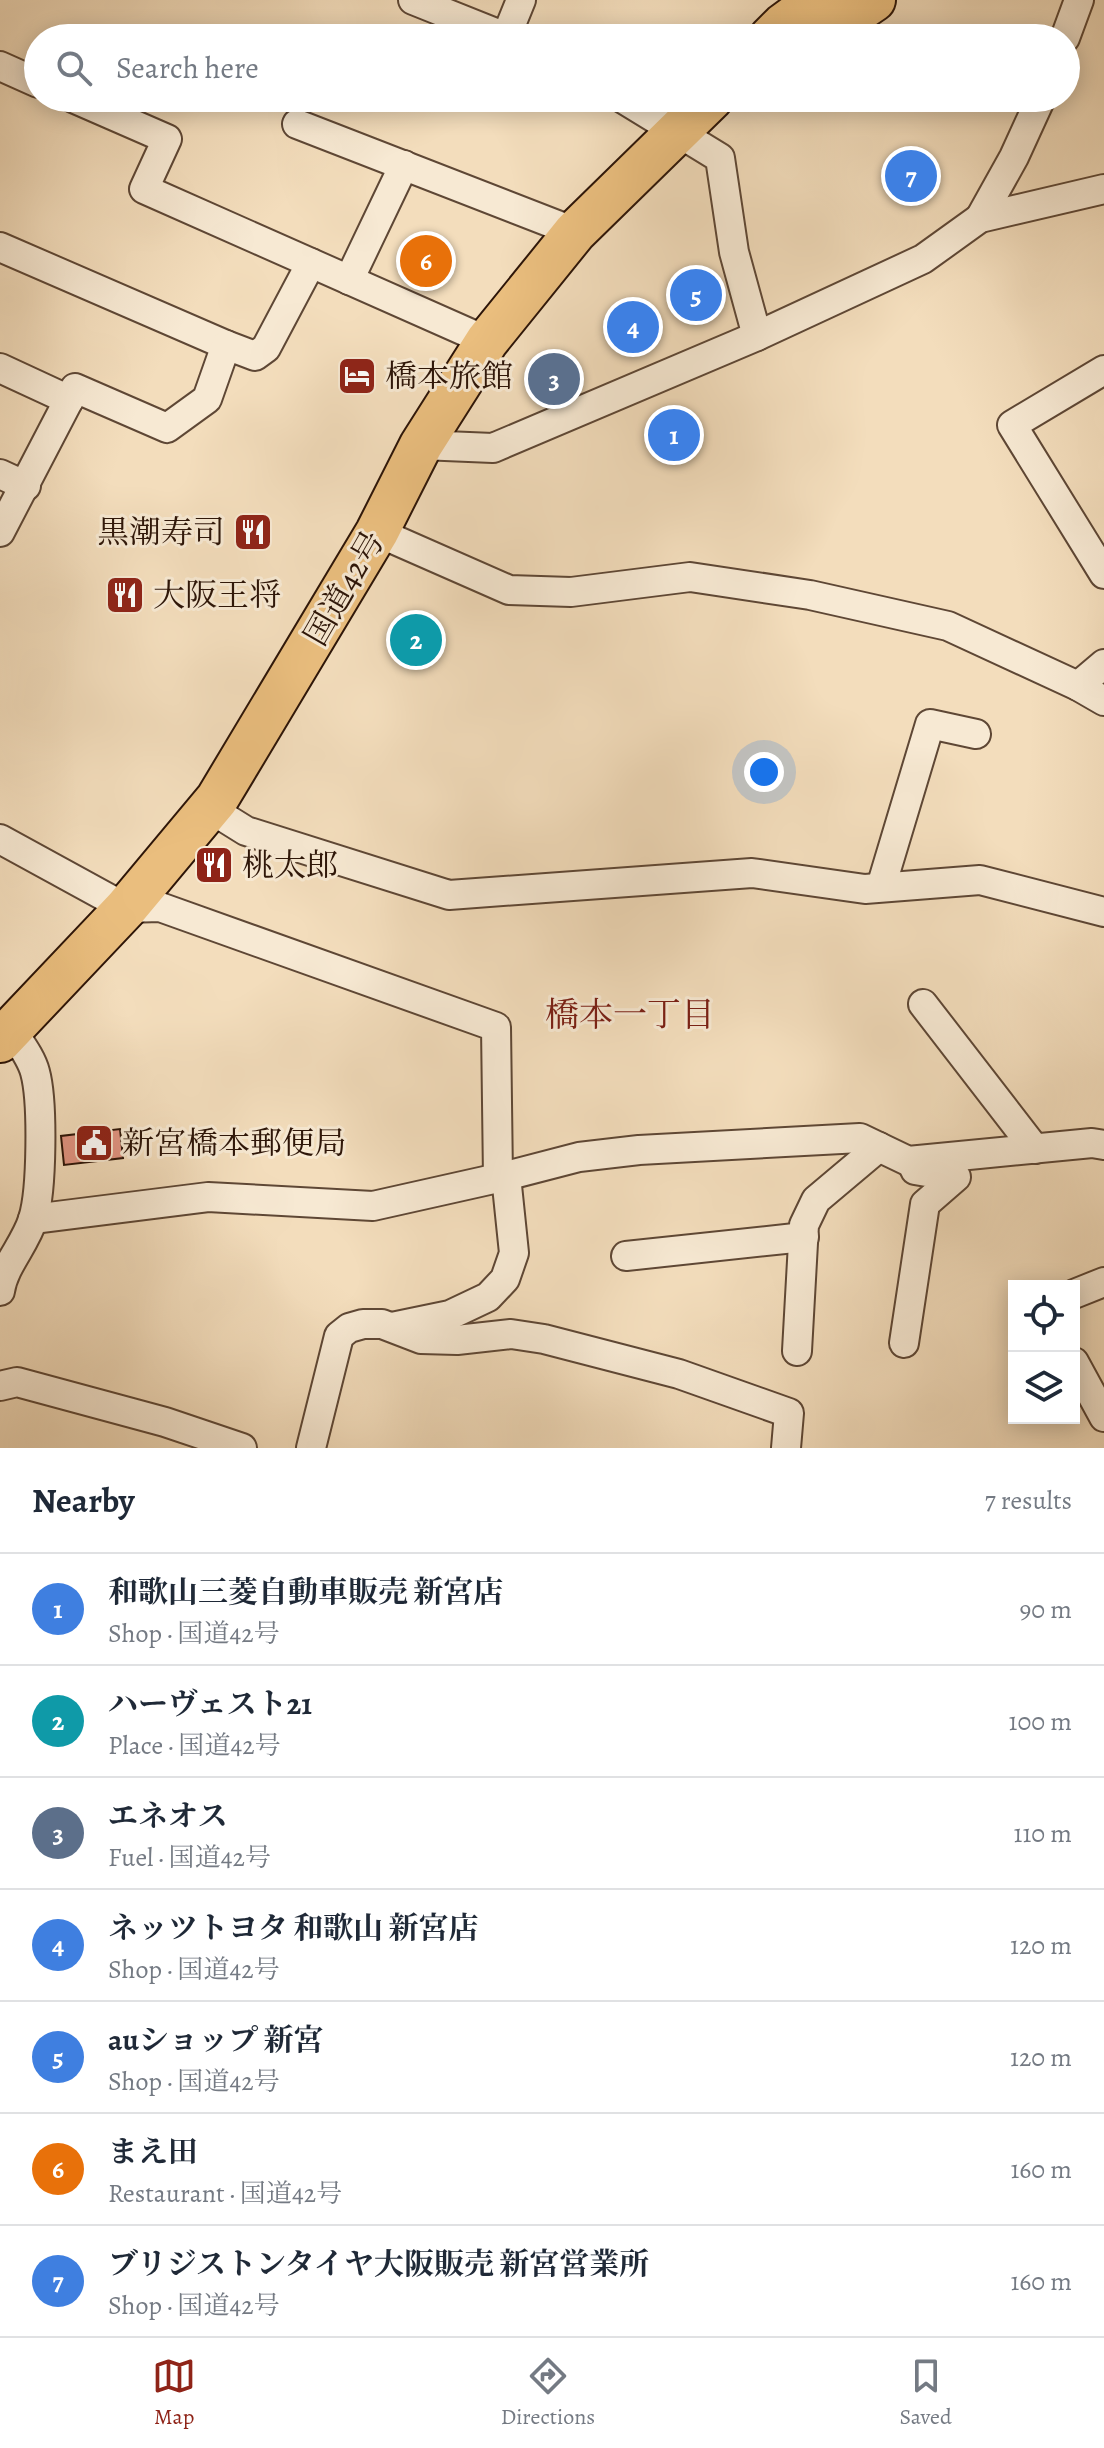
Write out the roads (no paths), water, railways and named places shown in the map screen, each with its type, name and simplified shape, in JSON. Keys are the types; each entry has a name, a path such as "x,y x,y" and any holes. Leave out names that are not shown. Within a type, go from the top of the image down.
{"highway":[{"path":"784,24 817,0"},
{"path":"839,24 874,0"},
{"name":"国道42号","path":"6,1035 126,908 209,808 303,659 377,532 421,445 487,341 575,232 698,112"},
{"name":"国道42号","path":"679,131 708,112"}],"street":[{"path":"413,0 472,24"},
{"path":"512,24 521,0"},
{"path":"1070,24 1079,0"},
{"path":"0,66 24,77"},
{"path":"105,112 167,139 144,189 487,341"},
{"path":"646,112 720,158 734,252 757,336"},
{"path":"980,218 1035,112"},
{"path":"297,124 575,232"},
{"path":"349,280 404,165"},
{"path":"421,445 493,448 757,336 923,259 980,218 1104,189"},
{"path":"0,247 255,356 266,348 311,263"},
{"path":"0,532 75,388 167,428 207,399 226,345"},
{"path":"0,368 69,400"},
{"path":"1104,370 1012,425 1104,574"},
{"path":"0,474 26,486"},
{"path":"377,532 509,590 571,592 690,577 810,595 948,626 1104,701"},
{"path":"1078,686 1104,664"},
{"path":"881,887 930,724 976,734"},
{"path":"209,808 246,831 449,895 752,873 865,889 980,880 1104,912"},
{"path":"0,839 126,908 160,907 496,1027 502,1177 514,1253 505,1279 488,1297 450,1315 391,1327"},
{"path":"923,1004 1035,1149"},
{"path":"0,1291 2,1279 33,1219 39,1181 39,1098 34,1070 6,1035"},
{"path":"33,1219 208,1197 373,1206 579,1157 639,1150 860,1138 908,1161 1092,1143 1104,1145"},
{"path":"797,1351 804,1225 816,1200 879,1147"},
{"path":"904,1343 925,1204 956,1177 908,1169 908,1161"},
{"path":"626,1256 804,1237"},
{"path":"1080,1292 1104,1282"},
{"path":"311,1448 339,1336 349,1328 363,1324 382,1324 421,1339 457,1340 511,1334 544,1339 679,1374 789,1413 786,1448"},
{"path":"1080,1373 1104,1417"},
{"path":"0,1386 17,1382 165,1422 242,1448"}],"place":[{"name":"ブリジストンタイヤ大阪販売 新宮営業所","path":"911,176"},
{"name":"まえ田","path":"426,261"},
{"name":"auショップ 新宮","path":"696,295"},
{"name":"ネッツトヨタ 和歌山 新宮店","path":"633,327"},
{"name":"橋本旅館","path":"357,376"},
{"name":"エネオス","path":"554,379"},
{"name":"和歌山三菱自動車販売 新宮店","path":"674,435"},
{"name":"黒潮寿司","path":"253,532"},
{"name":"大阪王将","path":"125,595"},
{"name":"ハーヴェスト21","path":"416,640"},
{"name":"桃太郎","path":"214,865"},
{"name":"新宮橋本郵便局","path":"94,1143"}],"district":[{"name":"橋本一丁目","path":"630,1014"}]}
